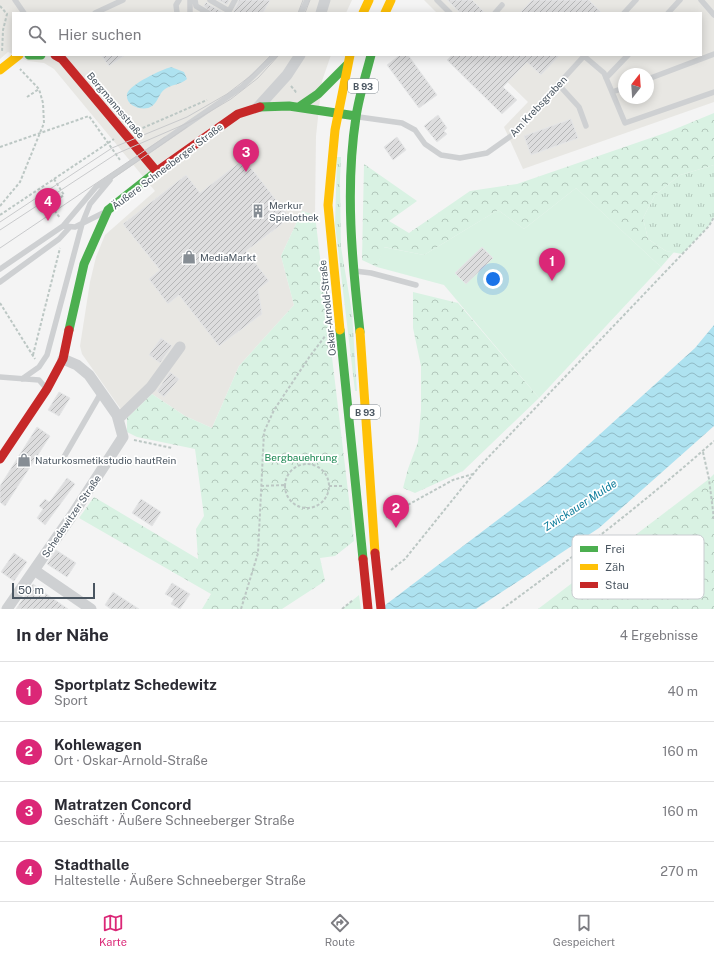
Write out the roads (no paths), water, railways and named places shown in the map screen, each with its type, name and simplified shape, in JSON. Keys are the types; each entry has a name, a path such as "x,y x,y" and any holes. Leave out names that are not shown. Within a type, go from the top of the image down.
{"main road":[{"path":"363,12 369,0"},
{"path":"385,12 391,0"},
{"name":"Bergmannsstraße","path":"57,56 62,59 125,132 157,172"},
{"name":"Oskar-Arnold-Straße","path":"350,56 336,113 331,153 328,206 368,609"},
{"name":"B 93","path":"371,56 356,116 351,160 350,217 353,271 363,354 366,435 372,525 381,609"},
{"path":"0,70 15,58"},
{"path":"299,107 318,94 347,65"},
{"name":"Äußere Schneeberger Straße","path":"0,459 47,389 63,359 84,264 95,236 108,210 157,172 238,114 258,107 289,106 356,116"}],"street":[{"path":"321,12 325,0"},
{"name":"Äußere Schneeberger Straße","path":"258,107 287,75 299,56"},
{"path":"63,359 77,365 89,375 119,418 151,387 180,347"},
{"name":"Schedewitzer Straße","path":"7,609 72,517 123,437 119,418"},
{"path":"34,570 91,609"}],"lane":[{"path":"15,0 23,12"},
{"path":"97,12 123,0"},
{"path":"177,12 176,5 179,0"},
{"path":"190,0 190,12"},
{"path":"195,0 196,6 206,12"},
{"path":"210,0 228,12 234,0"},
{"path":"302,12 307,0"},
{"path":"437,0 449,12"},
{"path":"625,12 636,0"},
{"path":"669,12 680,0"},
{"path":"701,0 714,15"},
{"path":"496,12 502,5"},
{"path":"654,77 714,54"},
{"name":"Äußere Schneeberger Straße","path":"117,173 242,87 274,56"},
{"name":"Am Krebsgraben","path":"356,116 402,123 415,130 425,144 441,155 460,158 487,153 511,136 584,56"},
{"path":"586,56 604,73 625,123 714,92"},
{"path":"606,78 627,56"},
{"path":"558,84 579,107 586,126"},
{"path":"612,92 618,90"},
{"path":"22,379 40,367 49,349 82,224 90,204 117,173"},
{"path":"0,269 63,226 96,187 117,173"},
{"path":"63,226 70,227 82,224 108,210"},
{"path":"0,282 63,235 70,227"},
{"path":"353,271 371,273 416,285"},
{"path":"0,377 39,380 47,389"},
{"path":"64,457 101,393"}],"water":[{"path":"171,67 184,72 187,79 165,89 156,102 149,108 136,107 129,102 127,94 129,90 153,74"},
{"name":"Zwickauer Mulde","path":"714,325 714,426 599,528 588,535 572,535 572,546 476,609 380,609 545,484 695,348"}],"tram line":[{"path":"298,12 303,0"},
{"path":"305,12 310,0"},
{"path":"0,222 112,148 187,117 227,94 253,74 270,56"},
{"path":"0,230 116,154 199,118 231,99 258,78 278,56"},
{"path":"112,179 187,127"},
{"path":"0,248 165,137"}],"place":[{"name":"Matratzen Concord","path":"246,172"},
{"name":"Merkur Spielothek","path":"258,211"},
{"name":"Stadthalle","path":"48,221"},
{"name":"MediaMarkt","path":"189,257"},
{"name":"Sportplatz Schedewitz","path":"552,281"},
{"name":"Naturkosmetikstudio hautRein","path":"24,460"},
{"name":"Kohlewagen","path":"396,528"}],"park label":[{"name":"Bergbauehrung","path":"301,457"}]}
